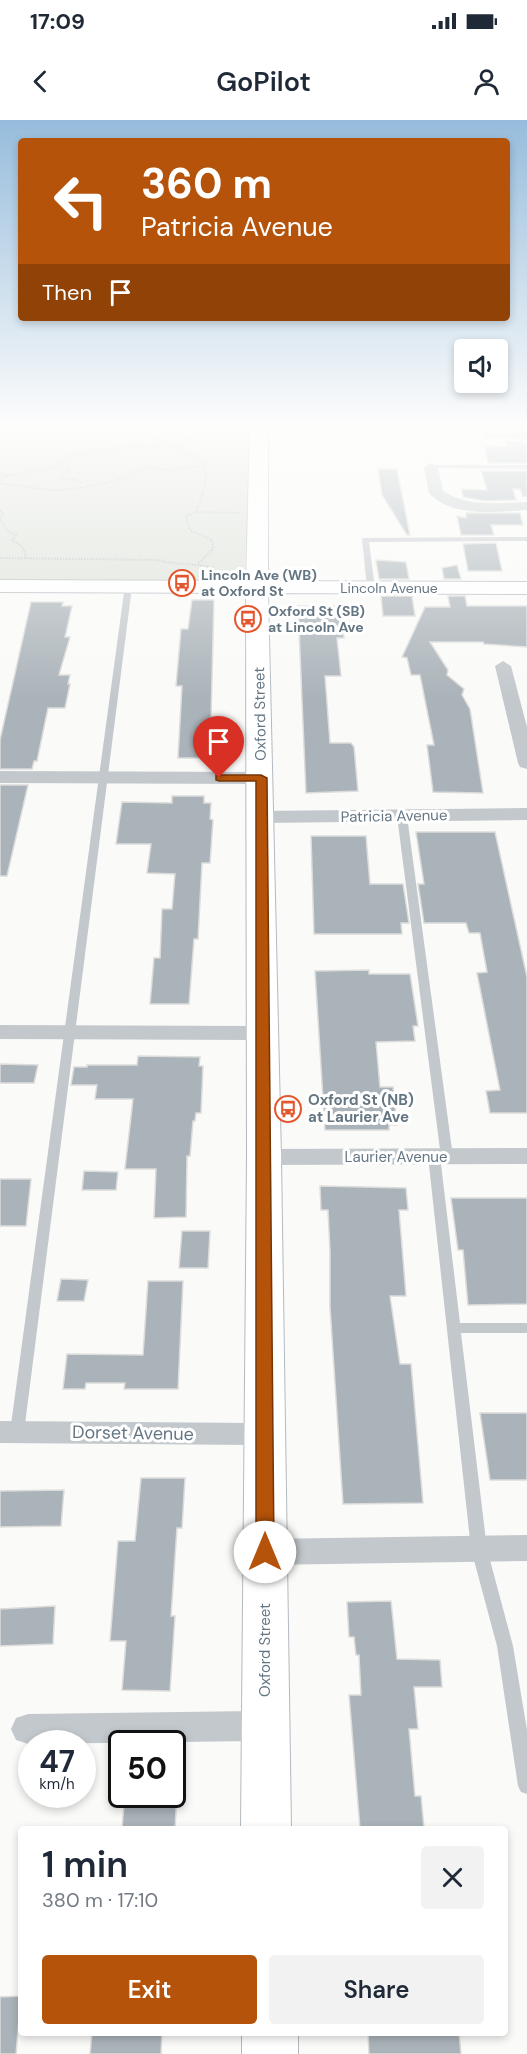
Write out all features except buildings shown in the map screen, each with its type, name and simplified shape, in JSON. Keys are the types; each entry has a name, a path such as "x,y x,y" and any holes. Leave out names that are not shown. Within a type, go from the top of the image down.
{"main road":[{"name":"Oxford Street","path":"258,518 264,1157 266,1826"},
{"name":"Lincoln Avenue","path":"0,587 527,588"},
{"path":"270,2036 270,2054"}],"street":[{"path":"503,666 527,763"},
{"path":"0,777 261,778"},
{"name":"Patricia Avenue","path":"261,817 527,814"},
{"path":"0,1032 262,1033"},
{"name":"Laurier Avenue","path":"264,1157 527,1156"},
{"name":"Dorset Avenue","path":"8,1432 265,1434"},
{"path":"265,1552 527,1548"},
{"path":"28,1729 264,1726"}],"lane":[{"path":"371,588 365,540 527,540"},
{"path":"8,1432 70,1032 128,587"},
{"path":"402,816 440,1156 479,1549 505,1646 527,1786"},
{"path":"456,1328 527,1328"}],"path":[{"path":"1,518 9,532 16,535 12,540 22,546 26,553 25,560"},
{"path":"187,518 190,530 212,540 213,549 199,564"},
{"path":"0,558 144,560 172,564 199,564 219,569"}],"shaded area":[{"path":"0,518 248,518 252,533 246,540 244,583 0,581"}],"place":[{"name":"Lincoln Ave (WB) at Oxford St","path":"182,583"},
{"name":"Oxford St (SB) at Lincoln Ave","path":"248,619"},
{"name":"Oxford St (NB) at Laurier Ave","path":"288,1109"}],"route":[{"path":"219,778 261,778 265,1552"}]}
